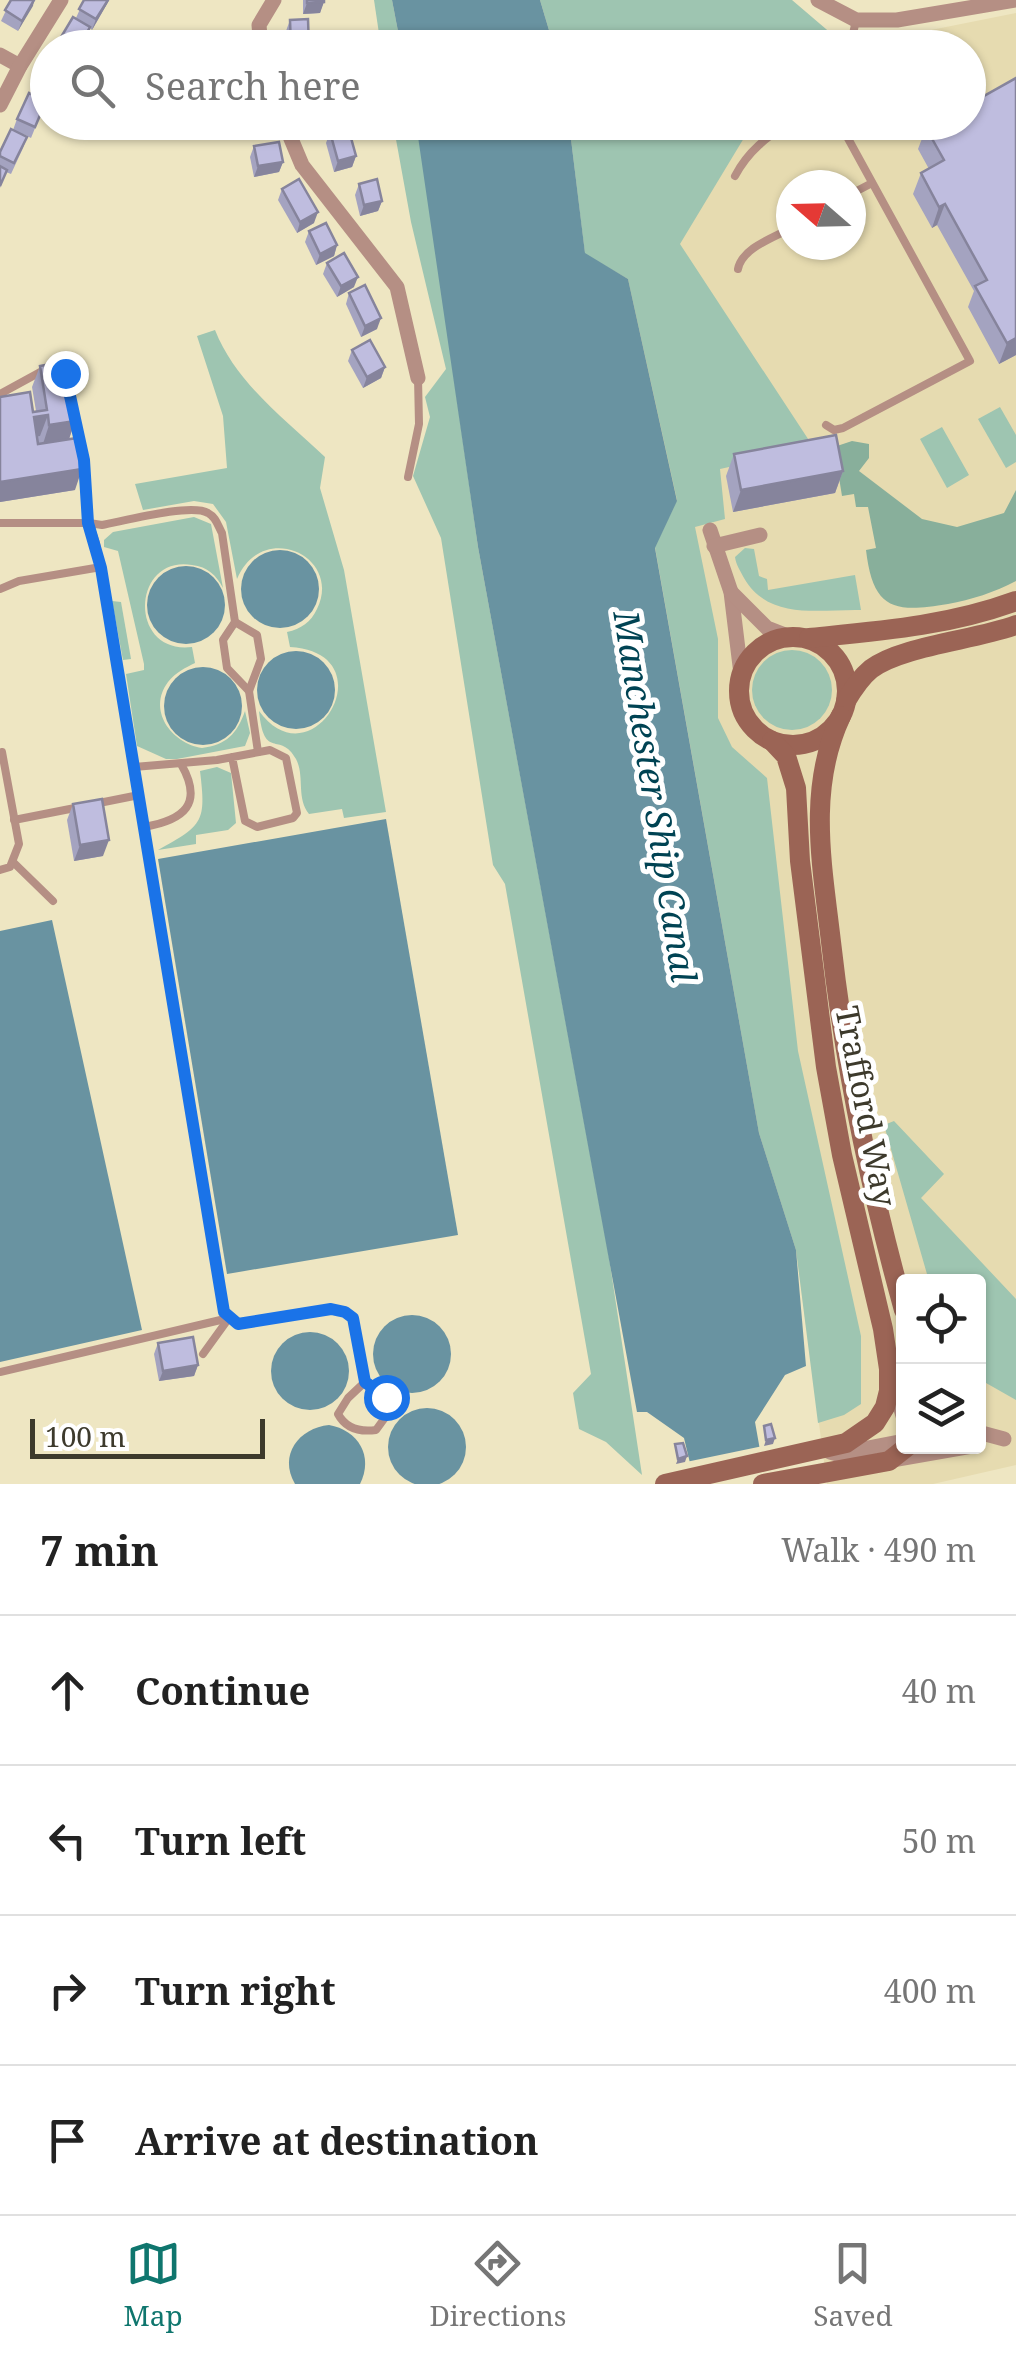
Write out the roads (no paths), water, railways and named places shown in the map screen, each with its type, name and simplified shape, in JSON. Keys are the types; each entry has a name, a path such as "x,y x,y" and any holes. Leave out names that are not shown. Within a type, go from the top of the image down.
{"street":[{"path":"42,30 61,0"},
{"path":"259,30 274,0"},
{"path":"818,0 856,20 897,20 1016,0"},
{"path":"0,105 30,50"},
{"path":"0,55 20,66"},
{"path":"292,140 302,165 397,288 418,378"},
{"path":"760,535 712,538 731,592 742,674 741,707 759,733 772,741 804,744 832,729 858,682 874,667 900,655 1016,625"},
{"path":"731,592 767,628 834,655 847,684 844,708"},
{"path":"742,674 760,648 798,638 925,627 978,615 1016,601"},
{"name":"Trafford Way","path":"844,708 824,764 818,824 848,1074 896,1281"},
{"name":"Trafford Way","path":"771,1475 822,1449 846,1443 875,1423 885,1407 889,1369 826,1067 800,861 796,788 786,756 772,741"},
{"path":"889,1369 896,1392"},
{"path":"822,1449 838,1454 896,1445"},
{"path":"889,1461 896,1454"},
{"path":"674,1482 771,1475 889,1461 916,1454"}],"lane":[{"path":"854,30 856,20"},
{"path":"736,176 742,162 763,140"},
{"path":"826,425 834,430 843,428 970,361 850,140"},
{"path":"866,185 872,182"},
{"path":"738,270 746,254 776,237"},
{"path":"0,394 44,370 60,370"},
{"path":"408,477 419,424 418,378"},
{"path":"70,394 84,460 88,523 101,568 224,1312 238,1324 331,1309 345,1312 353,1318 365,1382 386,1397 388,1406 376,1430 363,1432 342,1421 338,1414 365,1382"},
{"path":"0,524 102,525 194,510 210,514 222,533 235,622 223,640 227,668 250,691"},
{"path":"0,589 19,581 101,568"},
{"path":"235,622 257,635 261,658 250,691 258,752"},
{"path":"134,767 270,750 286,758 297,813 288,822 257,827 246,821 232,757"},
{"path":"0,870 13,862 19,844 2,752"},
{"path":"144,827 180,817 187,808 191,784 181,764"},
{"path":"14,820 139,795"},
{"path":"13,862 53,901"},
{"path":"203,1354 229,1318"},
{"path":"0,1372 229,1318"}],"water":[{"path":"392,0 540,0 549,30 398,30"},
{"name":"Manchester Ship Canal","path":"418,140 571,140 585,253 628,279 677,501 655,548 759,1133 796,1250 806,1366 785,1375 755,1422 766,1484 695,1484 684,1438 647,1412 637,1412 478,547"},
{"path":"280,550 295,553 307,562 316,574 316,604 307,616 295,625 280,628 265,625 253,616 244,604 241,589 244,574 253,562 265,553"},
{"path":"186,566 201,569 213,578 222,590 222,620 213,632 201,641 186,644 171,641 159,632 150,620 147,605 150,590 159,578 171,569"},
{"path":"296,651 311,654 323,663 332,675 332,705 323,717 311,726 296,729 281,726 269,717 260,705 257,690 260,675 269,663 281,654"},
{"path":"203,667 218,670 230,679 239,691 239,721 230,733 218,742 203,745 188,742 176,733 167,721 164,706 167,691 176,679 188,670"},
{"path":"386,819 458,1235 227,1274 158,859"},
{"path":"52,920 142,1330 0,1362 0,931"},
{"path":"412,1315 427,1318 439,1327 448,1339 448,1369 439,1381 427,1390 412,1393 397,1390 385,1381 376,1369 373,1354 376,1339 385,1327 397,1318"},
{"path":"310,1332 325,1335 337,1344 346,1356 346,1386 337,1398 325,1407 310,1410 295,1407 283,1398 274,1386 271,1371 274,1356 283,1344 295,1335"},
{"path":"412,1411 442,1411 463,1432 463,1462 442,1483 412,1483 391,1462 391,1432"},
{"path":"329,1425 348,1432 361,1446 365,1464 360,1484 295,1484 289,1463 294,1445 309,1431"}]}
